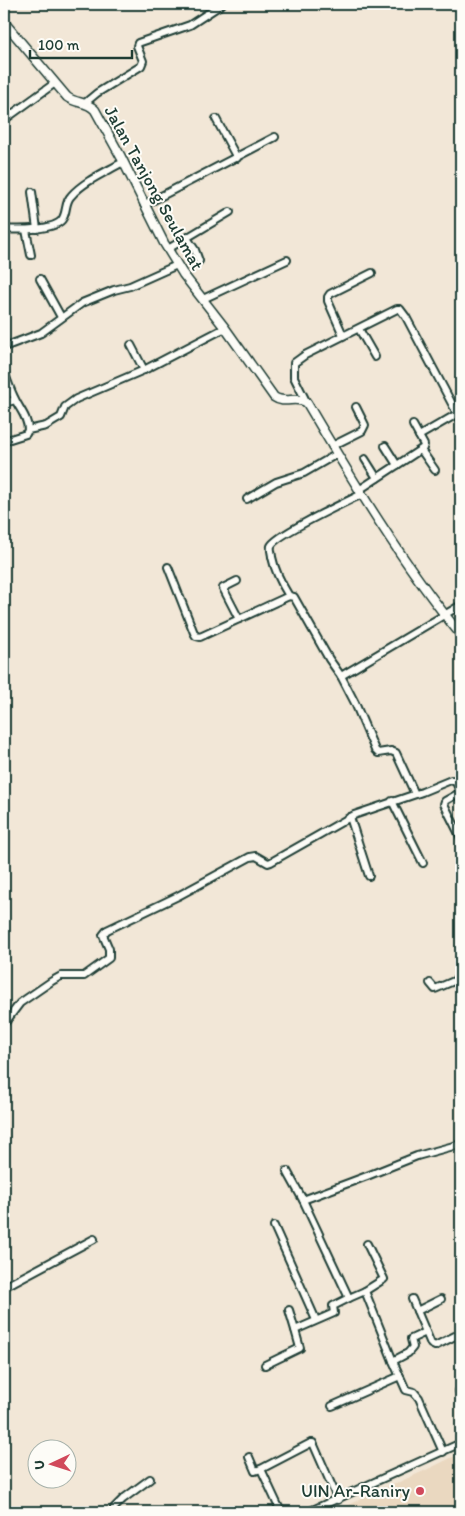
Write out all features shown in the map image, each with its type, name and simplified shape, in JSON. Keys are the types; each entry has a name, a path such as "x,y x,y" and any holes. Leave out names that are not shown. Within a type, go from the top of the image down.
{"street":[{"path":"85,103 97,93 141,66 143,61 137,46 138,43 190,25 222,4"},
{"name":"Jalan Tanjong Seulamat","path":"4,22 72,101 85,103 95,110 182,274 225,328 276,399 284,401 299,399 306,403"},
{"path":"4,120 55,83"},
{"path":"216,119 237,158"},
{"path":"144,205 275,137"},
{"path":"4,229 37,229 62,221 67,202 71,196 82,186 123,162"},
{"path":"32,192 37,229"},
{"path":"168,249 230,212"},
{"path":"26,230 31,255"},
{"path":"187,238 199,261"},
{"path":"203,299 287,260"},
{"path":"4,347 41,333 82,302 130,286 177,265"},
{"path":"343,335 328,297 330,294 372,273"},
{"path":"40,279 61,317"},
{"path":"419,436 459,416 403,310 398,309 343,335 304,355 294,363 294,377 306,403 360,492 401,555 461,636"},
{"path":"4,441 26,434 28,430 46,426 61,417 65,407 76,399 144,370 225,328"},
{"path":"359,328 375,357"},
{"path":"131,346 144,370"},
{"path":"4,371 15,400 26,418 28,430"},
{"path":"4,403 15,400"},
{"path":"332,446 362,431 364,428 365,425 356,407"},
{"path":"289,596 274,568 271,550 273,542 360,492 377,478 421,450 424,445 413,425"},
{"path":"385,446 397,465"},
{"path":"421,450 435,470"},
{"path":"247,499 276,482 304,473 337,454"},
{"path":"365,458 377,478"},
{"path":"168,567 196,636 200,637 289,596 295,598 329,659 341,676 375,750 378,753 391,751 396,753 415,794"},
{"path":"237,581 223,588 239,619"},
{"path":"341,676 461,605"},
{"path":"4,1024 20,1003 52,980 61,976 84,976 109,958 109,949 102,935 107,930 178,896 250,857 256,856 268,863 271,862 350,817 451,780 456,782 461,793 445,801 444,804 461,838"},
{"path":"392,801 423,863"},
{"path":"350,817 369,876"},
{"path":"430,983 435,989 461,978"},
{"path":"303,1200 417,1156 461,1144"},
{"path":"287,1171 303,1200 349,1298"},
{"path":"274,1226 316,1320"},
{"path":"4,1287 94,1239"},
{"path":"295,1330 334,1313 333,1306 365,1291 384,1279 367,1244"},
{"path":"365,1291 406,1390 414,1392 419,1398 443,1452"},
{"path":"412,1299 431,1344 438,1346 461,1333"},
{"path":"417,1311 441,1299"},
{"path":"265,1365 300,1348 289,1310"},
{"path":"393,1361 408,1353 413,1347 411,1339 426,1332"},
{"path":"332,1406 400,1376"},
{"path":"461,1387 459,1391 461,1398"},
{"path":"249,1457 255,1471 312,1443 315,1445 338,1500"},
{"path":"308,1512 461,1443"},
{"path":"261,1468 281,1512"},
{"path":"114,1511 123,1499 150,1479"}],"shaded area":[{"name":"UIN Ar-Raniry","path":"461,1453 461,1512 332,1512 426,1470"}],"place":[{"name":"UIN Ar-Raniry","path":"420,1491"}]}
